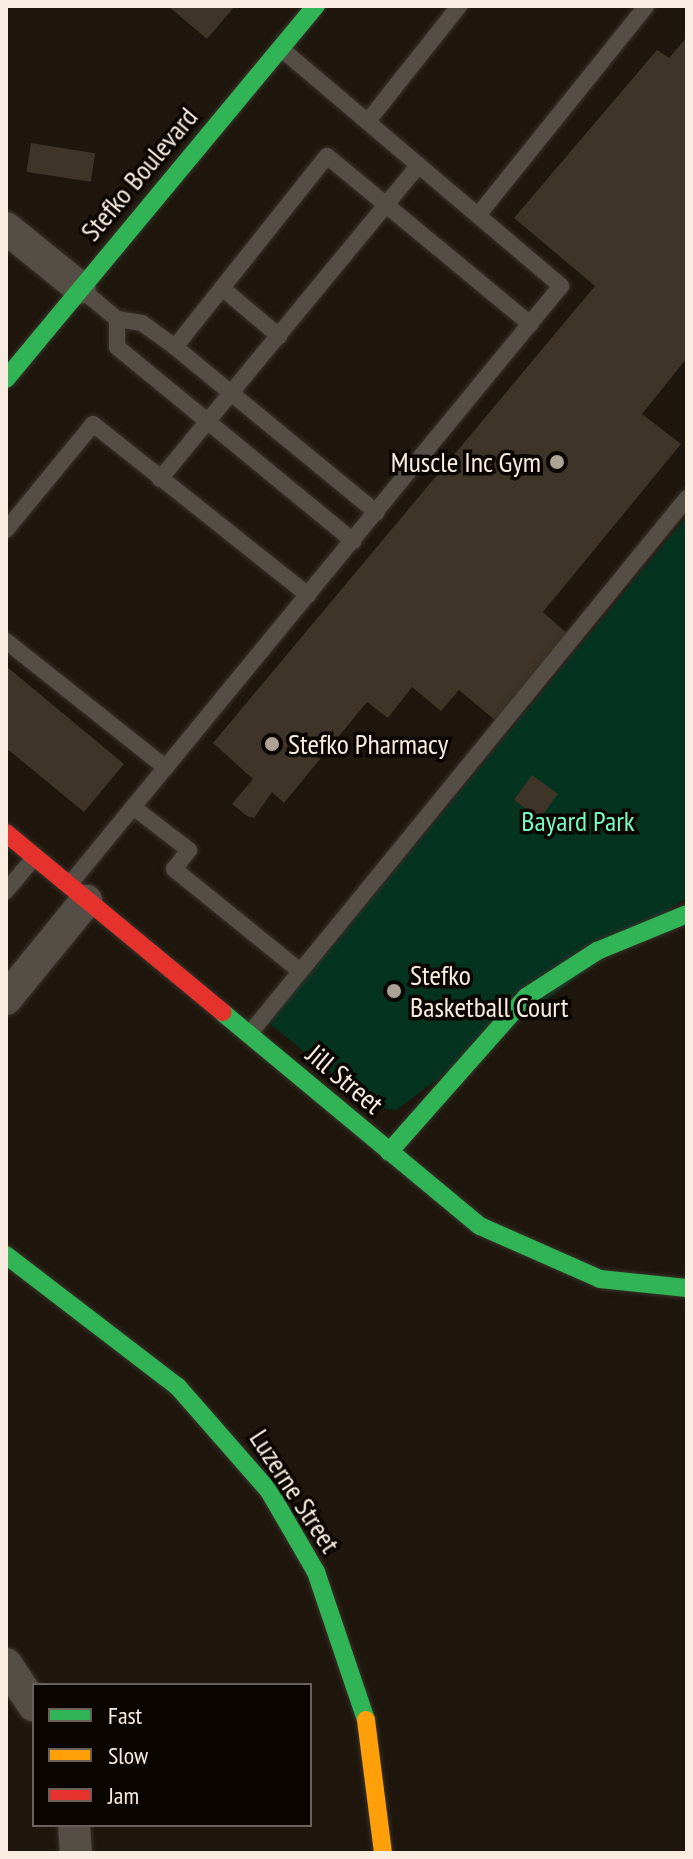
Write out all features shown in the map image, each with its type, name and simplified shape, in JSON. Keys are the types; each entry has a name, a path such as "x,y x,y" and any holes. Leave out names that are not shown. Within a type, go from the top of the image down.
{"street":[{"name":"Stefko Boulevard","path":"6,379 316,6"},
{"path":"6,228 80,288"},
{"name":"Jill Street","path":"6,833 480,1226 531,1254 600,1279 687,1288"},
{"path":"6,999 77,893"},
{"path":"389,1152 526,997 597,951 687,914"},
{"name":"Luzerne Street","path":"6,1255 178,1387 269,1491 316,1572 352,1662 375,1759 383,1853"},
{"path":"6,1664 32,1703"},
{"path":"74,1827 76,1853"}],"lane":[{"path":"368,121 459,6"},
{"path":"479,214 646,6"},
{"path":"77,893 133,807 561,286 281,49"},
{"path":"175,347 327,156 530,324"},
{"path":"160,479 419,165"},
{"path":"80,288 117,319 142,323 175,347 377,513"},
{"path":"222,288 279,336"},
{"path":"117,319 117,347 353,541"},
{"path":"6,530 93,424 308,595"},
{"path":"248,1034 687,498"},
{"path":"6,641 166,768"},
{"path":"133,807 189,850 174,869 300,971"},
{"path":"6,891 34,857"}],"green space":[{"name":"Bayard Park","path":"687,516 687,897 396,1110 372,1107 269,1023"}],"building":[{"path":"168,6 235,6 207,39"},
{"path":"687,37 687,358 642,414 681,444 543,612 568,634 496,721 459,690 441,711 412,687 388,718 367,702 284,803 272,792 254,818 247,816 232,804 253,779 213,743 595,286 514,218 657,50 669,58"},
{"path":"31,143 95,153 91,182 26,172"},
{"path":"6,666 124,764 84,812 6,748"},
{"path":"532,775 558,794 540,819 514,800"}],"traffic: fast":[{"path":"6,379 316,6"},
{"path":"389,1152 526,997 597,951 687,914"},
{"path":"222,1012 480,1226 600,1279 687,1288"},
{"path":"6,1255 178,1387 269,1491 316,1572 366,1720"}],"traffic: slow":[{"path":"366,1720 383,1853"}],"traffic: jam":[{"path":"6,833 222,1012"}],"place":[{"name":"Muscle Inc Gym","path":"557,462"},
{"name":"Stefko Pharmacy","path":"272,744"},
{"name":"Stefko Basketball Court","path":"394,991"}]}
